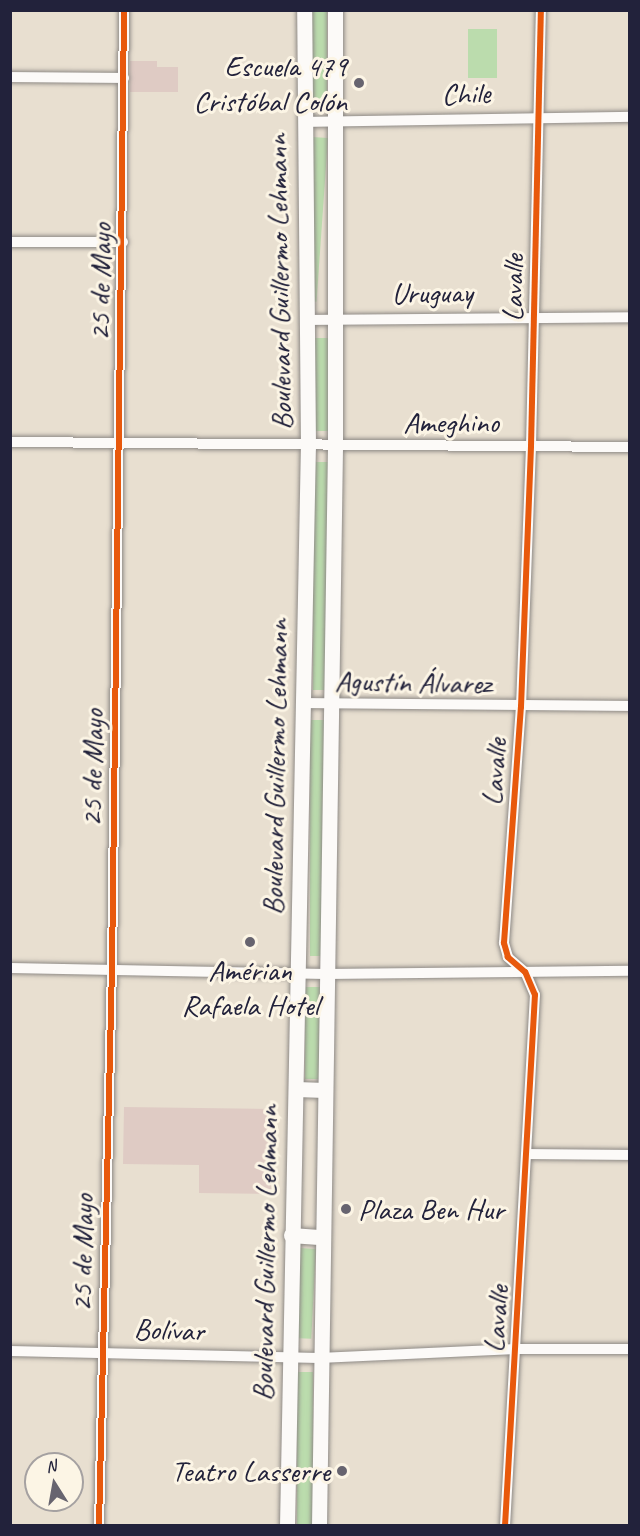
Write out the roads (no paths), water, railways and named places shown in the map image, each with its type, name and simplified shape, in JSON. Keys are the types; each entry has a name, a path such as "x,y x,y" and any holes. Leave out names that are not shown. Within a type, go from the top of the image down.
{"main road":[{"name":"Boulevard Guillermo Lehmann","path":"287,1526 308,447 304,10"},
{"name":"Boulevard Guillermo Lehmann","path":"319,1526 319,1358 335,447 335,10"},
{"path":"296,1089 325,1090"},
{"path":"291,1236 322,1237"}],"street":[{"name":"25 de Mayo","path":"99,1526 112,968 123,242 124,10"},
{"name":"Lavalle","path":"505,1526 529,1154 535,995 525,972 508,957 504,943 521,707 535,315 541,10"},
{"path":"10,77 124,78"},
{"name":"Chile","path":"305,122 539,116 630,117"},
{"path":"10,242 123,242"},
{"name":"Uruguay","path":"308,320 535,315 630,317"},
{"name":"Ameghino","path":"10,442 119,441 308,447 630,447"},
{"name":"Agustín Álvarez","path":"304,704 332,706 630,706"},
{"path":"10,968 112,968 297,974 630,971"},
{"path":"529,1154 630,1155"},
{"name":"Bolívar","path":"10,1351 319,1358 517,1349 630,1349"}],"place":[{"name":"Escuela 479 Cristóbal Colón","path":"359,83"},
{"name":"Amérian Rafaela Hotel","path":"250,942"},
{"name":"Plaza Ben Hur","path":"346,1209"},
{"name":"Teatro Lasserre","path":"342,1471"}]}
